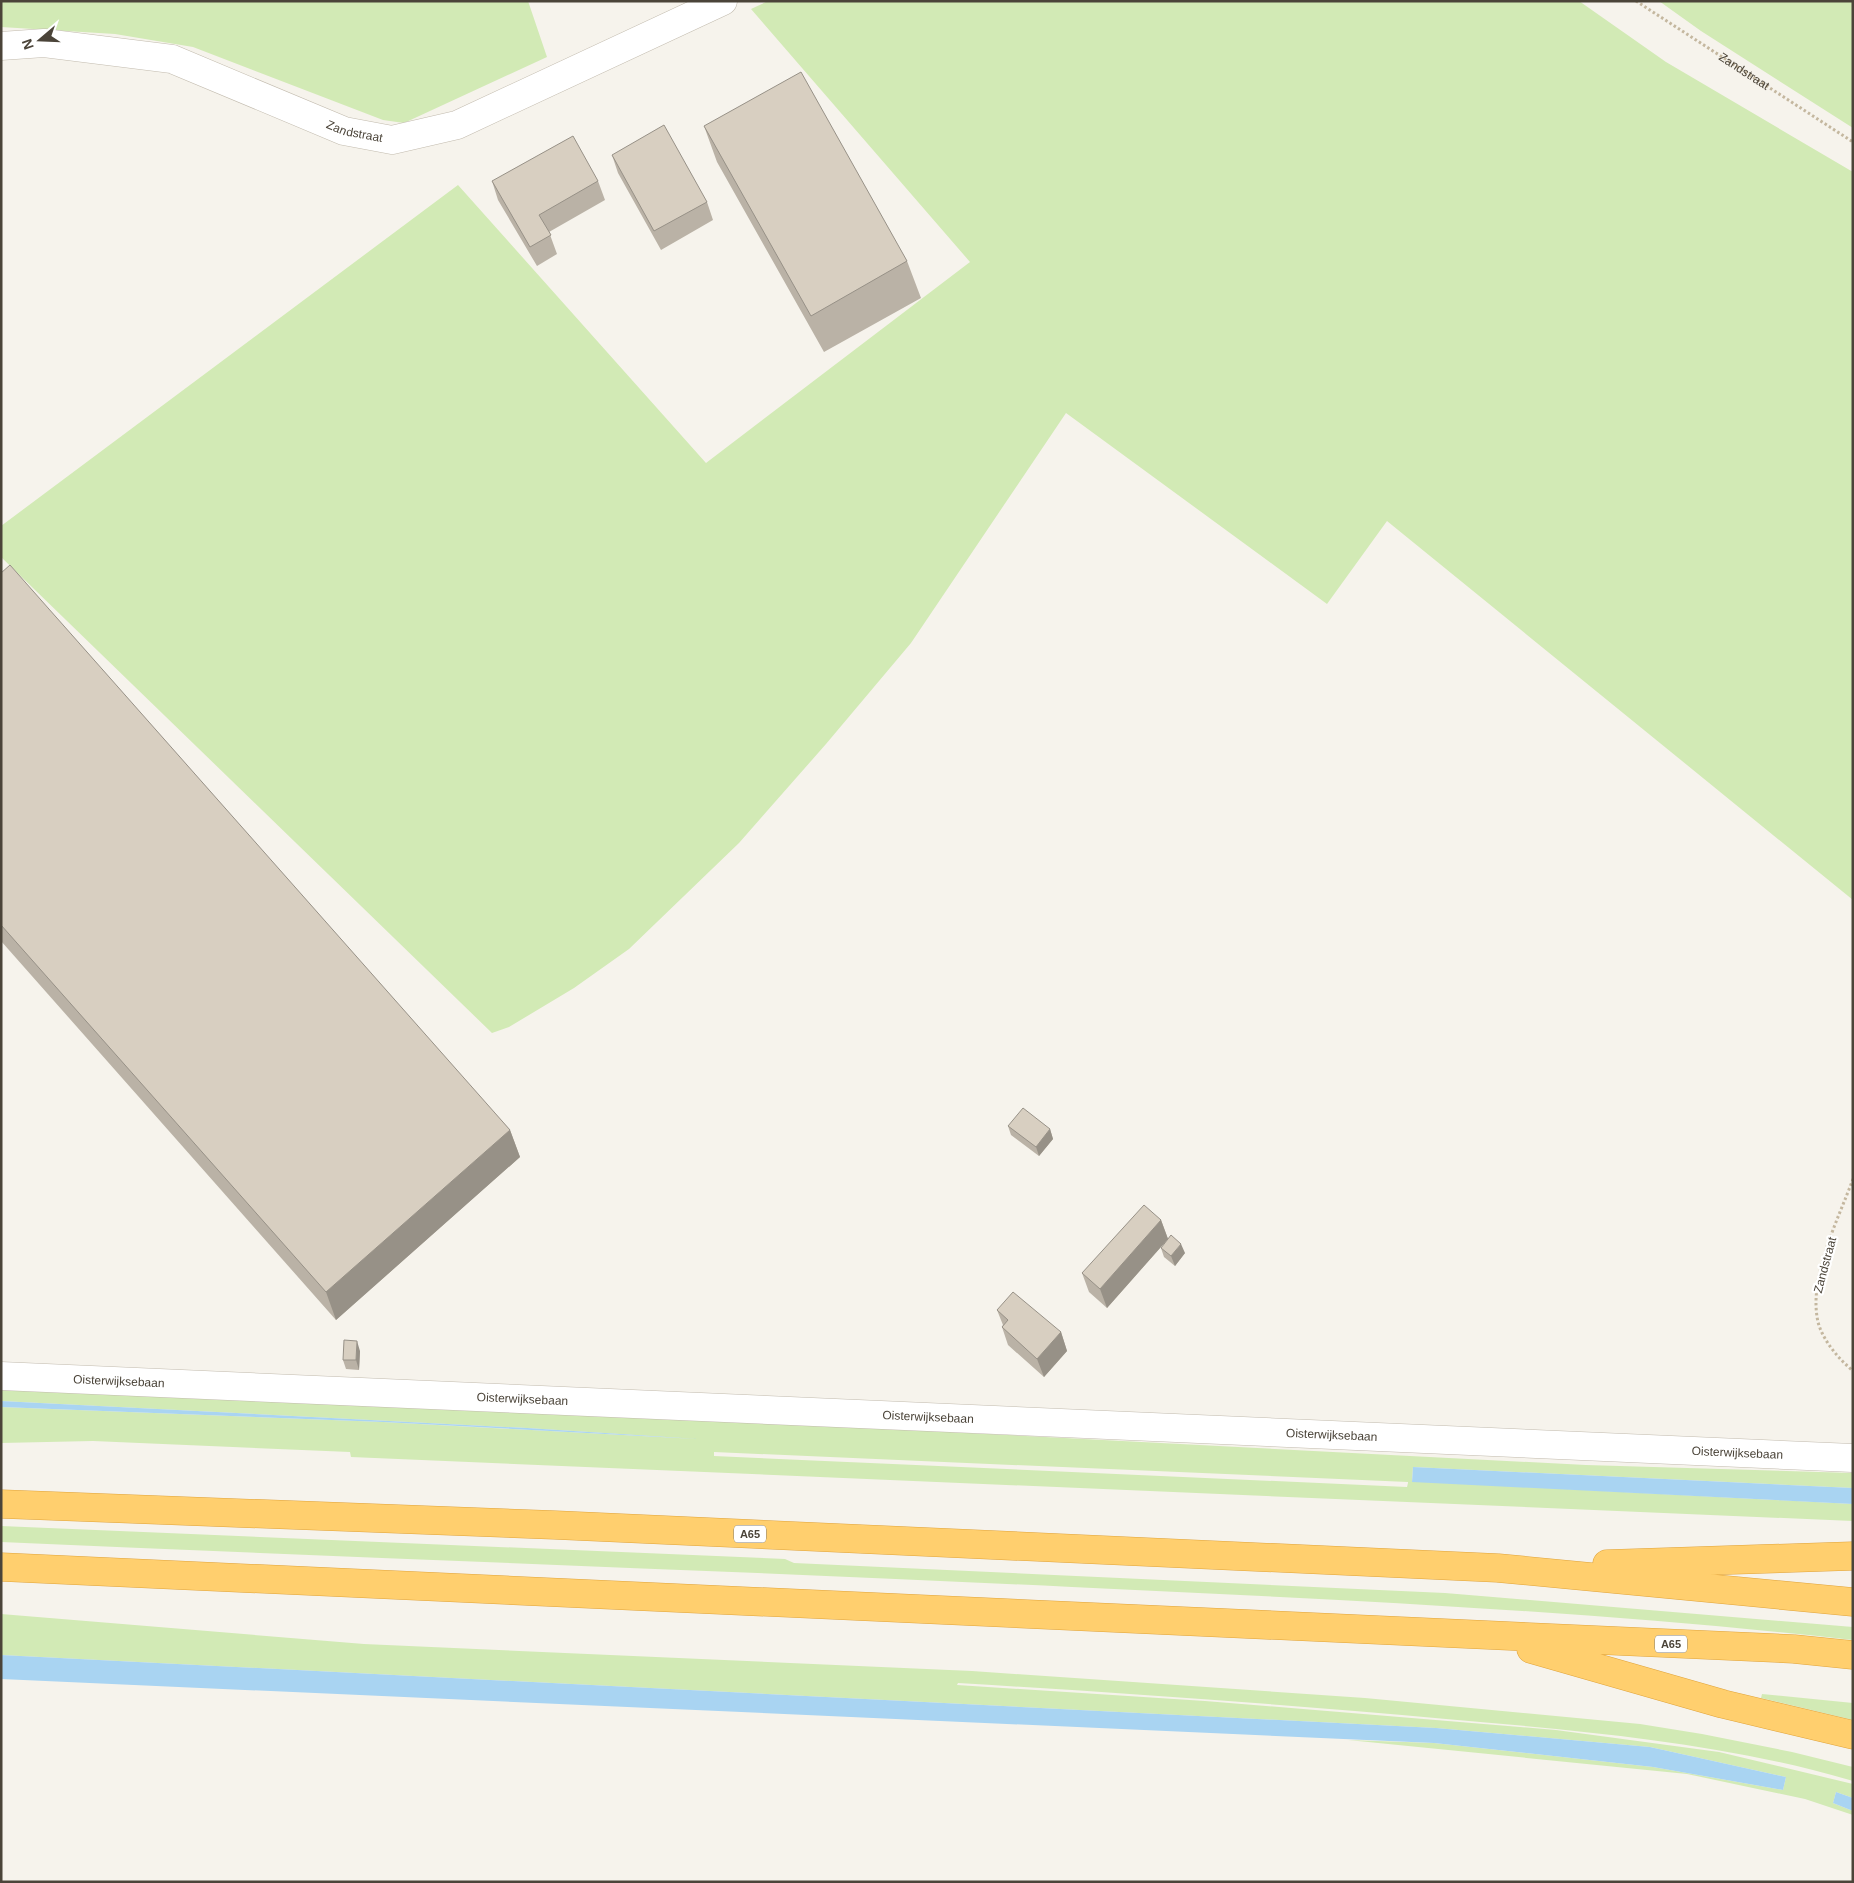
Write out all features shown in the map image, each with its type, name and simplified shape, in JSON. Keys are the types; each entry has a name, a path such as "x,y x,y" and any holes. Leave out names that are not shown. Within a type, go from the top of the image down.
{"highway":[{"name":"A65","path":"1,1504 564,1526 1498,1568 1853,1602"},
{"name":"A65","path":"1498,1568 1853,1556"},
{"name":"A65","path":"1,1567 1794,1649 1853,1655"},
{"name":"A65","path":"1489,1636 1723,1704 1853,1735"}],"street":[{"name":"Zandstraat","path":"1,46 44,43 172,59 344,131 392,140 456,125 723,1"},
{"name":"Oisterwijksebaan","path":"1,1376 1853,1458"}],"path":[{"name":"Zandstraat","path":"1636,1 1853,142"},
{"name":"Zandstraat","path":"1853,1179 1823,1261 1816,1295 1818,1323 1837,1357 1853,1371"}],"green space":[{"path":"1,1 528,1 547,57 404,123 383,120 193,47 115,34 1,27"},
{"path":"768,1 1579,1 1666,62 1853,172 1853,900 1387,521 1327,604 1066,413 911,643 739,843 629,949 574,988 509,1027 492,1033 1,557 1,526 458,185 706,463 970,262 751,9"},
{"path":"1659,1 1853,1 1853,128 1701,31"},
{"path":"1,1383 1586,1465 1853,1473 1853,1488 1413,1467 1412,1481 1853,1504 1853,1521 351,1457 350,1452 93,1441 1,1443 1,1407 383,1422 697,1439 527,1428 1,1401","holes":["714,1452 1408,1482 1407,1487 714,1456"]},
{"path":"1,1526 785,1559 794,1563 1445,1593 1853,1627 1853,1640 1658,1621 1365,1601 938,1581 1,1542"},
{"path":"1,1614 364,1644 972,1671 1365,1698 1640,1724 1792,1752 1853,1767 1853,1781 1803,1768 1702,1747 1600,1734 1385,1714 1263,1704 958,1683 957,1685 1205,1701 1556,1730 1719,1752 1853,1784 1853,1798 1836,1792 1833,1803 1853,1811 1853,1815 1805,1799 1687,1774 1348,1740 1434,1743 1653,1767 1783,1790 1786,1777 1650,1747 1436,1728 1,1655"},
{"path":"1762,1694 1853,1703 1853,1720 1761,1698"}],"water":[{"path":"1,1401 527,1428 698,1439 383,1422 1,1407"},
{"path":"1413,1467 1853,1488 1853,1504 1412,1482"},
{"path":"1,1655 1436,1728 1650,1747 1786,1777 1783,1790 1653,1767 1434,1743 1,1679"},
{"path":"1836,1792 1853,1798 1853,1811 1833,1803"}],"building":[{"path":"801,72 907,261 811,316 704,126"},
{"path":"664,125 707,202 654,231 612,155"},
{"path":"573,136 598,181 539,215 551,235 530,247 492,181"},
{"path":"10,565 510,1130 326,1292 1,925 1,573"},
{"path":"1023,1108 1050,1129 1036,1147 1008,1126"},
{"path":"1144,1205 1161,1220 1100,1289 1082,1273"},
{"path":"1171,1235 1181,1244 1171,1256 1161,1248"},
{"path":"1013,1292 1061,1332 1037,1359 1002,1327 1008,1320 997,1310"},
{"path":"344,1340 357,1341 356,1360 343,1360"}]}
